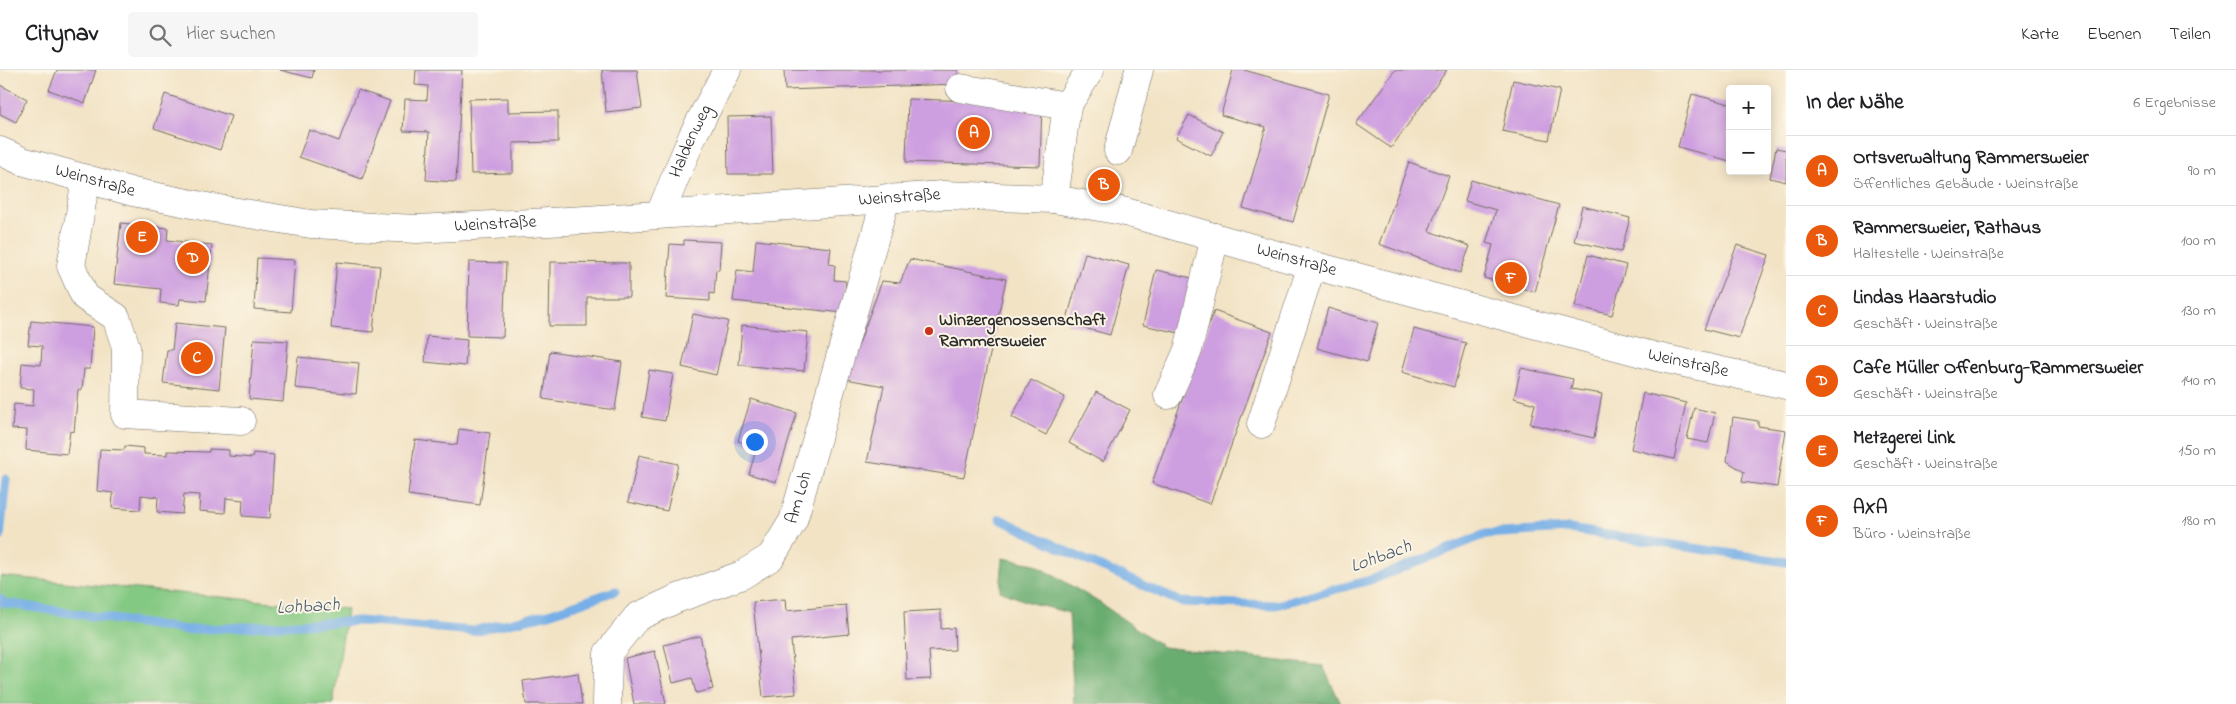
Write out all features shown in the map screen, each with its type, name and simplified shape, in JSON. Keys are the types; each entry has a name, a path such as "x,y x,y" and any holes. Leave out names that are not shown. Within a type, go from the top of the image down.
{"street":[{"name":"Haldenweg","path":"660,214 693,135 727,70"},
{"path":"1054,200 1067,106 1090,70"},
{"path":"1118,151 1138,70"},
{"path":"960,88 1067,106"},
{"name":"Weinstraße","path":"0,150 22,161 133,192 207,208 311,224 417,229 943,195 1054,200 1122,211 1312,265 1657,357 1786,385"},
{"path":"86,179 71,266 85,297 116,317 126,347 125,414 241,421"},
{"name":"Am Loh","path":"607,704 608,653 637,616 676,599 742,576 771,557 794,521 886,198"},
{"path":"1168,395 1188,350 1215,237"},
{"path":"1261,424 1312,265"}],"green space":[{"path":"1003,558 1035,564 1100,603 1163,647 1323,666 1341,704 1074,704 1069,613 1028,602 1000,591"},
{"path":"0,576 347,609 333,704 0,704"}],"building":[{"path":"57,70 96,70 85,103 49,90"},
{"path":"280,70 314,70 312,78"},
{"path":"416,70 462,70 456,182 426,180 429,132 403,131 405,99 427,100 428,86 415,85"},
{"path":"602,70 637,70 642,108 606,112"},
{"path":"784,70 958,70 958,84 785,90"},
{"path":"1233,70 1244,70 1329,94 1293,222 1243,208 1266,127 1221,115"},
{"path":"1395,70 1447,70 1391,148 1356,124"},
{"path":"1513,80 1560,90 1549,140 1502,131"},
{"path":"0,85 27,99 16,122 0,114"},
{"path":"358,90 390,101 362,179 299,157 309,130 339,141"},
{"path":"165,94 231,116 220,150 154,128"},
{"path":"1692,94 1726,103 1726,160 1678,147"},
{"path":"508,98 508,112 558,111 558,142 513,143 513,173 471,174 469,99"},
{"path":"908,99 1042,103 1040,166 906,162"},
{"path":"1189,115 1223,132 1211,156 1176,138"},
{"path":"771,116 773,174 728,174 727,117"},
{"path":"1776,148 1786,150 1786,182 1770,178"},
{"path":"1409,162 1449,176 1429,231 1470,246 1460,273 1379,244"},
{"path":"1471,180 1559,205 1535,292 1484,278 1493,245 1486,243 1496,210 1465,201"},
{"path":"1582,206 1630,218 1621,252 1574,241"},
{"path":"121,223 168,228 167,240 212,245 206,301 180,299 179,305 160,303 161,289 114,284"},
{"path":"684,240 721,242 719,270 716,270 714,294 710,293 710,301 666,298 670,244 684,245"},
{"path":"756,240 831,248 829,264 835,265 834,280 846,281 843,313 733,301 737,270 753,272"},
{"path":"1737,245 1769,255 1739,338 1704,329"},
{"path":"1085,253 1129,265 1110,335 1066,323"},
{"path":"1588,255 1626,265 1612,315 1575,306"},
{"path":"257,258 295,260 291,312 254,309"},
{"name":"Winzergenossenschaft Rammersweier","path":"910,259 1006,279 964,477 867,462 884,386 846,379 882,281 900,283"},
{"path":"337,262 380,266 373,332 331,328"},
{"path":"469,262 506,263 503,337 467,336"},
{"path":"550,262 629,263 629,297 587,297 587,326 549,326"},
{"path":"1156,270 1192,278 1179,333 1143,325"},
{"path":"1328,308 1378,323 1367,362 1317,348"},
{"path":"1214,311 1272,332 1210,504 1152,483"},
{"path":"693,314 728,321 716,375 682,367"},
{"path":"31,321 93,327 90,369 84,369 82,390 78,390 74,432 70,431 67,454 26,450 27,430 12,429 14,404 33,406 34,389 20,388 22,363 41,365 42,346 28,345"},
{"path":"175,323 225,328 219,389 163,383 167,350 172,350"},
{"path":"742,325 808,332 804,371 739,365"},
{"path":"1414,329 1466,343 1454,387 1402,372"},
{"path":"427,336 467,340 465,366 425,362"},
{"path":"254,339 288,341 283,402 249,399"},
{"path":"550,351 622,362 615,410 543,399"},
{"path":"298,357 359,363 356,394 295,388"},
{"path":"1521,368 1573,379 1571,389 1602,394 1594,438 1530,424 1535,404 1514,398"},
{"path":"649,370 673,374 665,421 642,417"},
{"path":"1031,380 1065,397 1046,435 1012,417"},
{"path":"1096,392 1130,410 1103,462 1069,443"},
{"path":"1643,393 1686,403 1674,459 1631,449"},
{"path":"751,399 797,413 776,482 749,474 757,447 738,441"},
{"path":"1694,408 1715,413 1708,443 1687,439"},
{"path":"1733,417 1758,421 1758,426 1786,430 1777,487 1742,482 1744,472 1727,461"},
{"path":"459,429 490,433 480,505 408,495 415,440 457,445"},
{"path":"125,446 144,448 144,454 167,455 167,451 209,452 209,449 229,450 229,456 252,458 253,453 274,455 270,518 242,516 243,500 226,498 225,513 199,511 200,495 184,494 182,514 157,512 158,497 141,495 140,510 112,508 113,493 97,491 100,449 124,450"},
{"path":"639,455 678,464 667,511 628,502"},
{"path":"785,599 786,611 846,605 849,634 791,640 796,694 763,697 753,602"},
{"path":"941,610 941,629 954,628 955,650 929,651 931,679 907,680 904,612"},
{"path":"700,636 713,689 696,693 692,678 673,683 664,645"},
{"path":"655,651 666,704 634,704 625,658"},
{"path":"578,673 582,704 526,704 523,681"}],"waterway":[{"name":"Lohbach","path":"0,537 6,479"},
{"name":"Lohbach","path":"1000,519 1083,559 1181,602 1276,605 1374,579 1486,534 1569,529 1786,562"},
{"name":"Lohbach","path":"0,599 4,603 186,630 360,621 473,631 549,614 615,591"}],"place":[{"name":"Ortsverwaltung Rammersweier","path":"974,133"},
{"name":"Rammersweier, Rathaus","path":"1104,185"},
{"name":"Metzgerei Link","path":"142,237"},
{"name":"Cafe Müller Offenburg-Rammersweier","path":"193,258"},
{"name":"AXA","path":"1511,278"},
{"name":"Winzergenossenschaft Rammersweier","path":"929,331"},
{"name":"Lindas Haarstudio","path":"197,358"}]}
